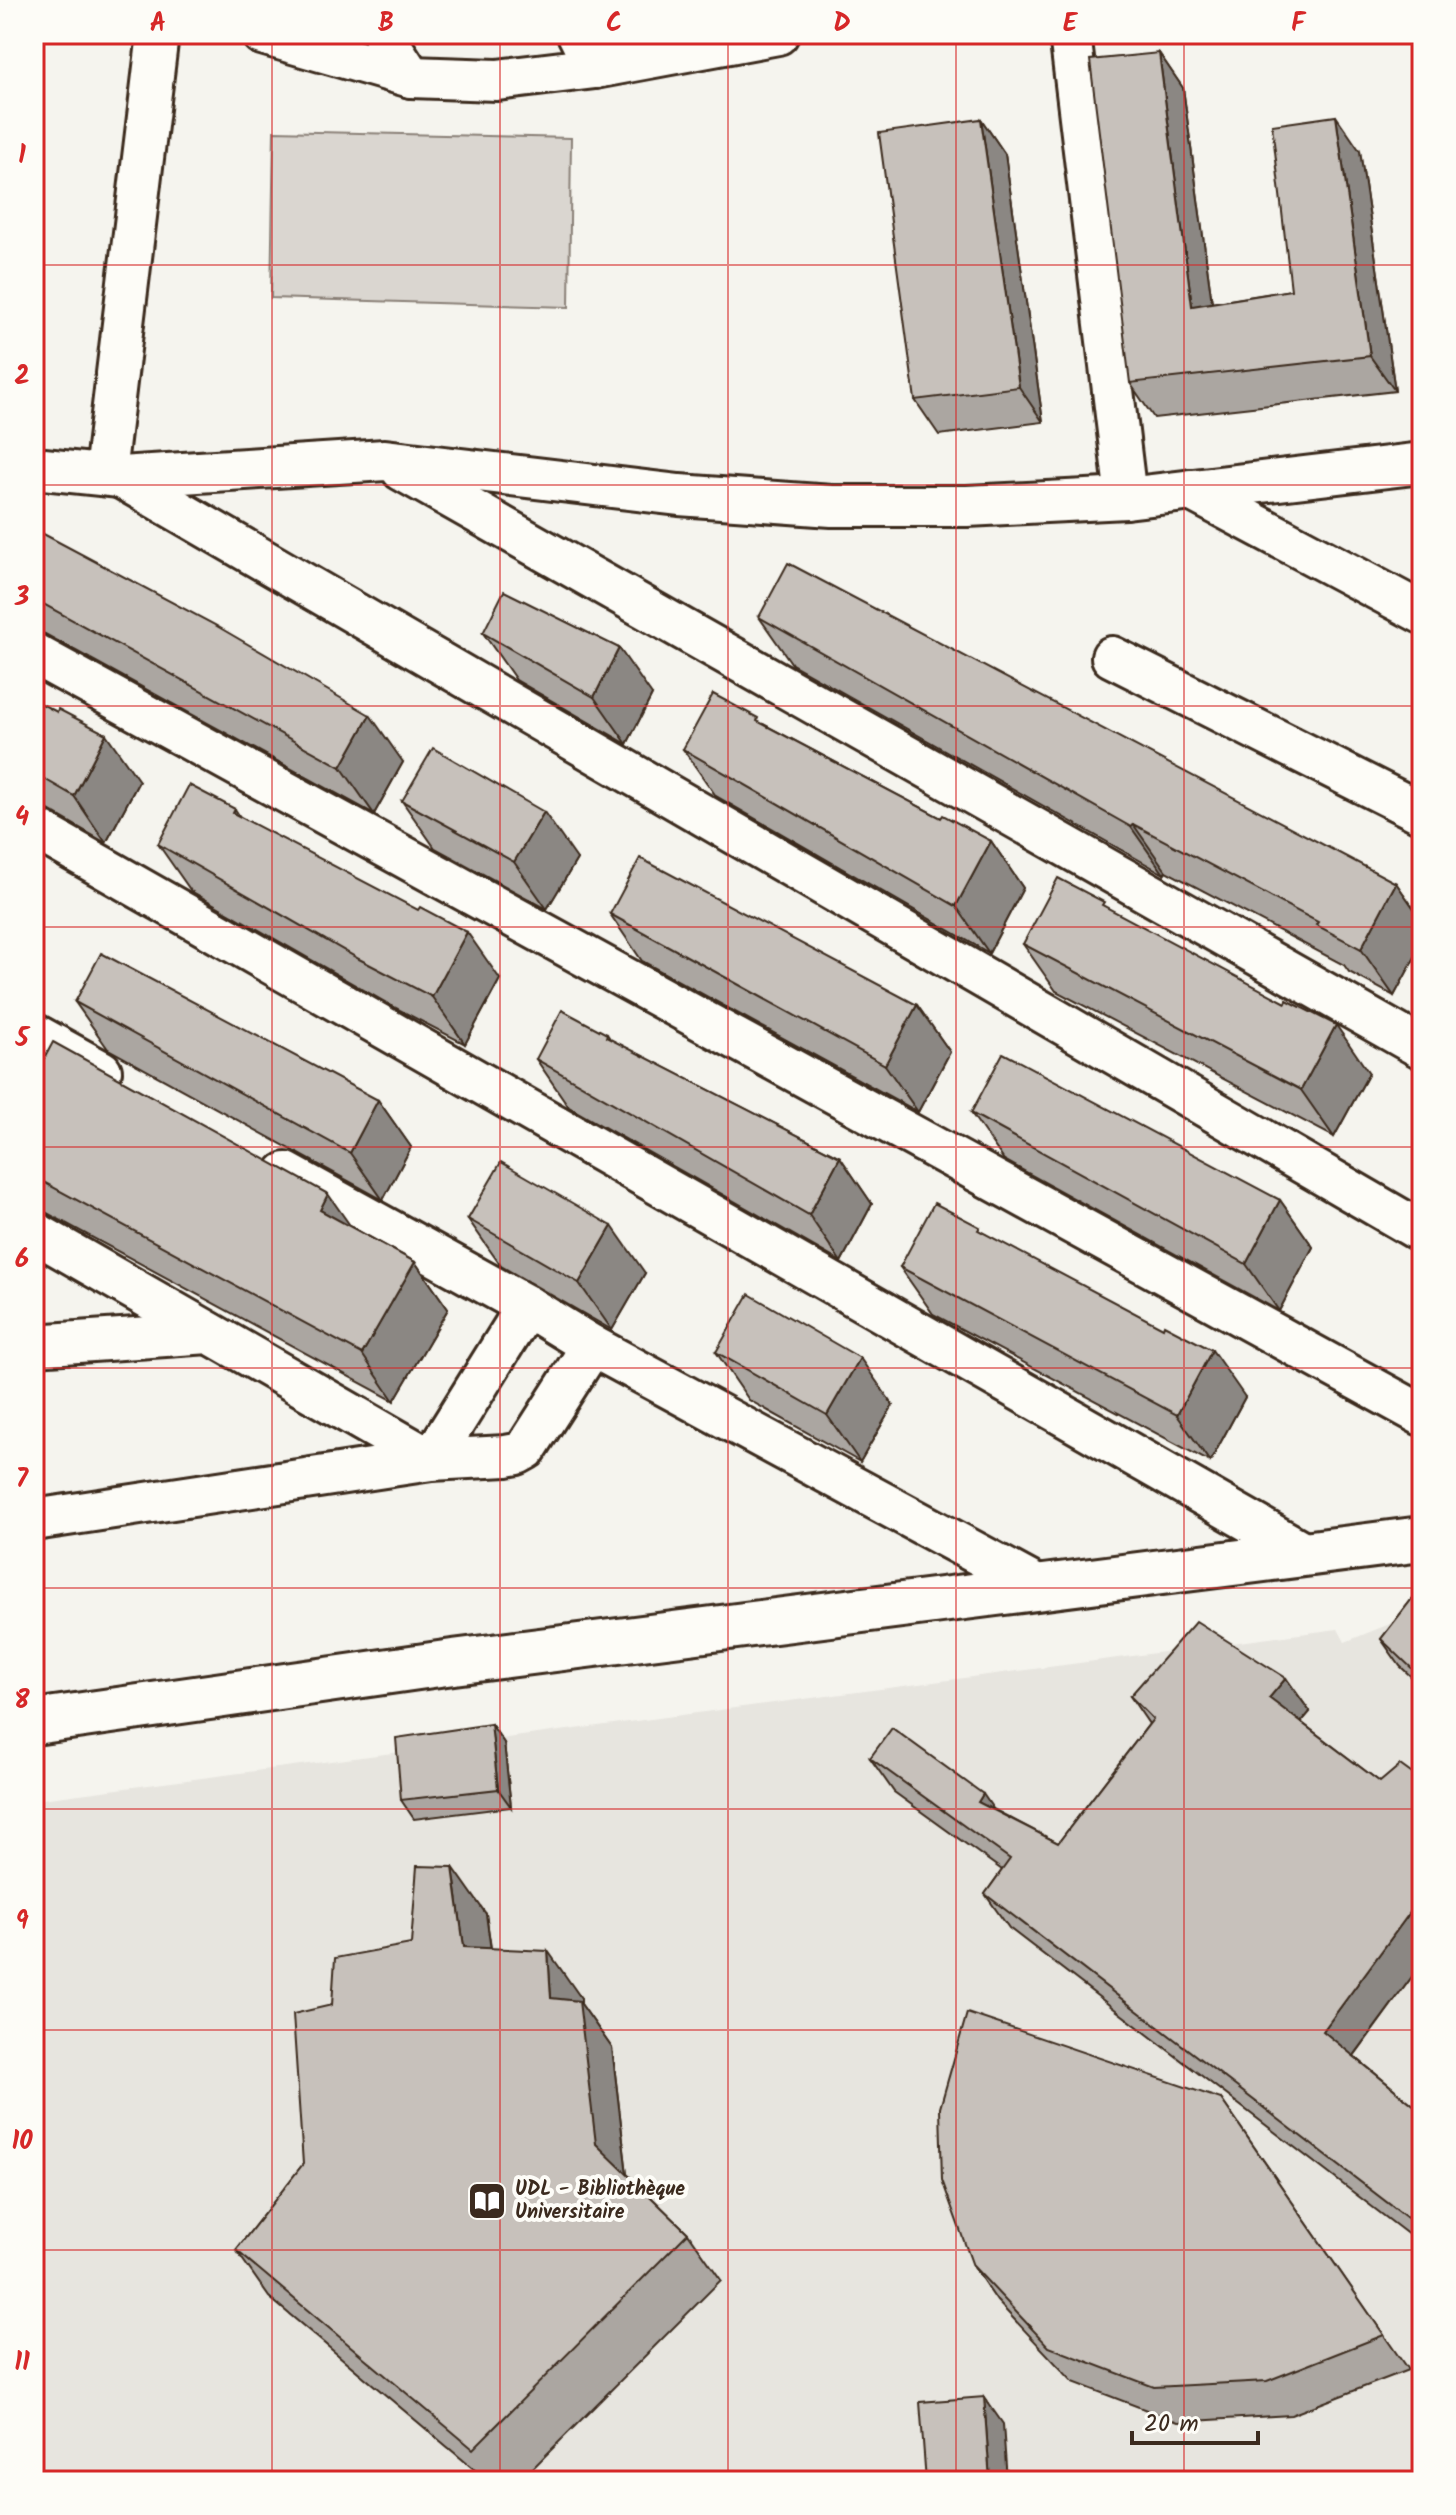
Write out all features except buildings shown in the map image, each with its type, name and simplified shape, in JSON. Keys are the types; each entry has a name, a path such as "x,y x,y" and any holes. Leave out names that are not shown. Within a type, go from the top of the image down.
{"main road":[{"path":"34,1722 468,1660 1422,1539"}],"street":[{"path":"112,475 158,34"},
{"path":"262,34 411,77 497,80 587,51 778,34"},
{"path":"383,34 411,77"},
{"path":"1070,34 1126,498"},
{"path":"385,460 1422,1048"},
{"path":"34,468 112,475 385,460 679,495 832,506 967,506 1126,498 1422,463"},
{"path":"112,475 1422,1232"},
{"path":"1191,490 1422,613"},
{"path":"34,654 1422,1415"},
{"path":"1112,657 1422,813"},
{"path":"34,828 1305,1553"},
{"path":"34,1034 130,1087"},
{"path":"253,1155 527,1306 592,1346 1039,1587"},
{"path":"34,1232 431,1460"},
{"path":"431,1460 527,1306"},
{"path":"34,1345 209,1333"},
{"path":"34,1520 431,1460 517,1454 526,1449 592,1346"}],"shaded area":[{"path":"274,131 571,138 569,307 271,298"},
{"path":"1412,1615 1422,1624 1422,2481 34,2481 34,1800 1338,1629 1345,1642"}],"place":[{"name":"UDL - Bibliothèque Universitaire","path":"487,2201"}]}
